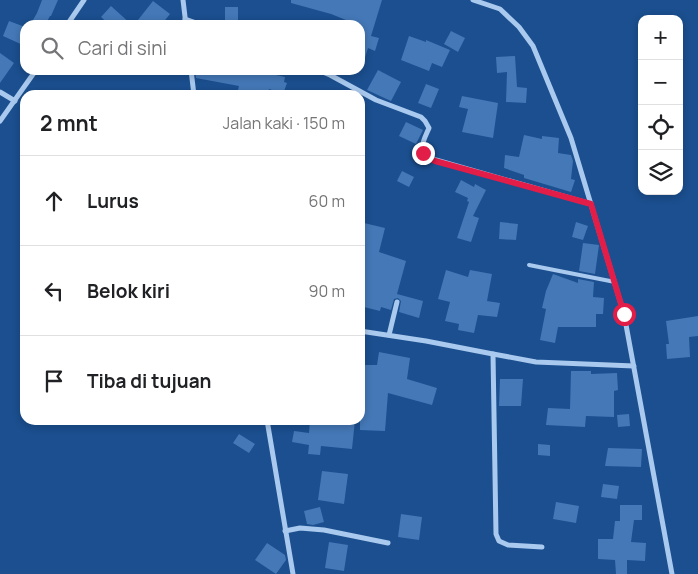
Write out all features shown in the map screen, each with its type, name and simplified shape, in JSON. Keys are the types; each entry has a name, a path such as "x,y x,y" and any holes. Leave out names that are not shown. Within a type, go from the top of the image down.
{"street":[{"path":"70,20 84,0"},
{"path":"183,0 186,20"},
{"path":"473,0 500,9 519,27 533,46 571,138 624,314 672,574"},
{"path":"22,90 33,75"},
{"path":"192,75 193,90"},
{"path":"330,75 358,90"},
{"path":"0,92 15,101"},
{"path":"0,120 20,94"},
{"path":"365,94 421,117 429,128 422,150 429,158 591,204"},
{"path":"389,335 397,302"},
{"path":"365,332 536,362 634,366"},
{"path":"493,354 496,534 499,541 508,545 542,546"},
{"path":"268,425 292,574"},
{"path":"285,531 300,528 324,530 388,542"}],"lane":[{"path":"530,266 615,282"}],"building":[{"path":"42,0 58,0 48,20 33,20"},
{"path":"291,0 382,0 371,36 379,38 375,51 368,48 365,58 365,20 346,20 291,3"},
{"path":"153,1 170,14 165,20 138,20"},
{"path":"111,6 126,20 104,20 101,17"},
{"path":"225,7 238,7 238,20 225,20"},
{"path":"9,21 20,25 20,44 3,36"},
{"path":"451,31 465,38 458,52 444,44"},
{"path":"409,36 426,42 426,40 450,50 442,67 432,63 429,71 401,60"},
{"path":"0,53 14,63 0,83"},
{"path":"515,56 517,87 527,88 526,103 506,102 507,72 497,73 496,57"},
{"path":"378,70 401,82 391,101 367,90"},
{"path":"196,75 276,75 285,77 284,82 287,83 284,90 238,90 239,86 196,78"},
{"path":"426,84 439,89 431,108 418,103"},
{"path":"462,96 498,103 493,138 462,132 468,109 459,107"},
{"path":"406,122 423,130 416,144 399,136"},
{"path":"524,135 542,139 542,136 559,138 558,153 571,155 573,161 571,179 575,180 571,192 524,178 524,175 504,168 505,155 519,157"},
{"path":"402,171 414,177 409,187 397,181"},
{"path":"461,180 474,187 475,184 486,190 473,216 479,218 471,242 457,238 469,202 467,201 468,198 455,192"},
{"path":"500,222 518,224 516,240 499,239"},
{"path":"576,222 588,226 583,240 572,237"},
{"path":"365,223 385,228 379,252 406,261 397,294 423,301 419,318 399,312 401,301 398,298 394,299 391,310 381,307 380,311 365,307"},
{"path":"583,243 599,245 595,274 579,271"},
{"path":"446,270 468,277 470,270 492,274 487,301 500,303 497,317 478,315 474,333 458,330 459,324 445,321 450,302 438,299"},
{"path":"553,274 578,283 578,279 594,282 593,297 604,298 603,314 596,314 596,327 558,327 555,343 540,340 546,309 542,308"},
{"path":"698,316 698,336 689,337 690,357 667,359 666,344 669,344 666,321"},
{"path":"379,352 410,358 407,379 437,388 432,405 388,393 385,431 360,430 360,425 365,425 365,365 377,365"},
{"path":"571,371 591,371 591,374 617,373 618,390 614,391 614,417 586,416 585,427 546,425 548,408 570,409"},
{"path":"500,379 523,379 521,406 499,406"},
{"path":"629,414 630,426 618,427 617,415"},
{"path":"310,425 354,425 352,449 321,446 320,455 308,454 309,445 292,442 294,431 309,433"},
{"path":"239,434 255,444 249,453 233,443"},
{"path":"538,444 550,445 550,456 538,455"},
{"path":"608,448 642,449 641,467 605,466"},
{"path":"322,471 348,474 344,504 318,500"},
{"path":"603,484 619,486 617,499 601,497"},
{"path":"556,502 579,506 576,523 553,519"},
{"path":"620,505 642,505 642,520 634,520 631,542 646,543 645,561 627,560 627,574 616,574 615,560 598,559 598,539 613,539 615,521 620,521"},
{"path":"320,507 324,522 313,525 307,524 304,511"},
{"path":"401,514 422,517 419,540 398,537"},
{"path":"329,542 348,545 344,571 325,568"},
{"path":"267,543 285,555 286,560 276,574 255,560"}],"route":[{"path":"423,153 435,161 591,204 624,314"}]}
